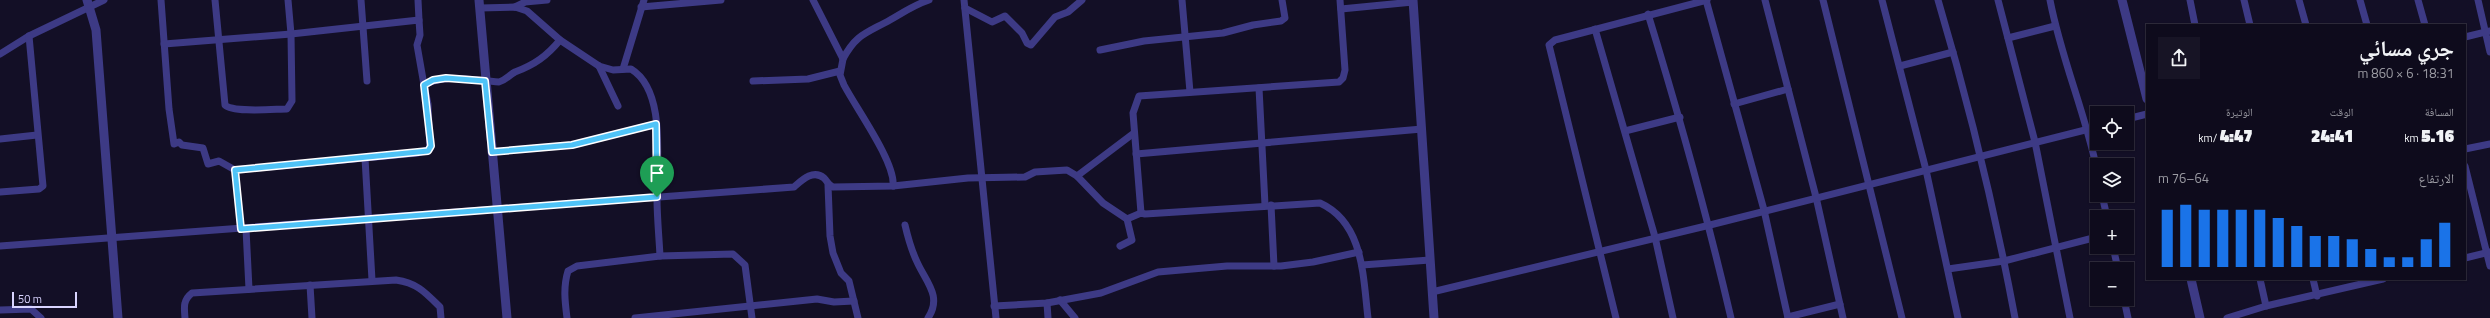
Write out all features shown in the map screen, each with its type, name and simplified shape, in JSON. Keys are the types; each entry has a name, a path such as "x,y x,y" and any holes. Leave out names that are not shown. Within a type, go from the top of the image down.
{"street":[{"path":"0,54 29,36 89,4 104,0"},
{"path":"161,0 174,144 179,142 182,145 203,148 208,164 219,161 235,170 418,153 430,149 428,104 416,45 420,35 418,0"},
{"path":"215,0 217,38 227,107 248,110 287,109 292,102 291,34 288,0"},
{"path":"361,0 367,81"},
{"path":"515,7 525,2 546,0"},
{"path":"623,69 643,3 721,0"},
{"path":"813,0 843,59"},
{"path":"893,186 893,175 887,159 844,85 840,71 843,59 857,38 867,31 890,20 908,8 929,0"},
{"path":"964,0 996,318"},
{"path":"964,8 992,22 1005,16 1022,33 1027,44 1031,45 1055,17 1068,12 1082,0"},
{"path":"1182,0 1190,92"},
{"path":"1100,50 1144,41 1223,34 1253,25 1281,22 1285,18 1282,0"},
{"path":"1141,212 1132,113 1139,96 1339,82 1343,78 1340,0"},
{"path":"1616,318 1549,45 1555,40 1648,14 1707,0 1764,210 1788,318 1840,304"},
{"path":"1765,0 1816,197 1843,318"},
{"path":"1823,0 1902,318"},
{"path":"1882,0 1926,170 1958,318"},
{"path":"1938,0 1953,52 1979,156 2004,261 2015,318"},
{"path":"1998,0 2035,142 2058,248 2070,318"},
{"path":"2050,0 2055,26 2088,129 2094,158"},
{"path":"2122,0 2146,95"},
{"path":"2190,0 2195,24"},
{"path":"2244,0 2250,24"},
{"path":"2299,0 2306,24"},
{"path":"2360,0 2367,24"},
{"path":"2418,0 2425,24"},
{"path":"2478,0 2488,32 2490,52"},
{"path":"1341,9 1413,1 1434,318"},
{"path":"89,4 96,30 118,318"},
{"path":"506,318 485,81 480,4 515,7 527,11 560,40 598,66 613,70 631,69 642,77 652,99 656,124 657,197 660,256"},
{"path":"1648,14 1680,117 1710,225 1731,318"},
{"path":"164,44 217,38 291,34 419,20"},
{"path":"2008,38 2055,26"},
{"path":"1595,29 1655,237 1673,318"},
{"path":"2466,37 2488,32"},
{"path":"0,192 39,189 43,186 37,136 29,36"},
{"path":"424,85 433,80 446,78 485,81 506,80 514,73 532,66 549,53 560,40"},
{"path":"1900,66 1953,52"},
{"path":"598,66 618,106"},
{"path":"753,81 808,79 840,71"},
{"path":"1259,88 1274,266"},
{"path":"1734,104 1788,89"},
{"path":"2134,117 2146,114"},
{"path":"1625,131 1680,117"},
{"path":"492,152 572,145 656,124"},
{"path":"1136,154 1422,129"},
{"path":"1432,292 1655,237 1710,225 1764,210 1869,185 2088,129"},
{"path":"1077,176 1134,133"},
{"path":"0,139 37,136"},
{"path":"2466,149 2490,144"},
{"path":"365,158 370,220 372,280"},
{"path":"828,185 834,188 893,186 944,179 981,179 1025,176 1035,172 1061,169 1077,176 1104,203 1127,219 1132,240 1120,246"},
{"path":"235,170 244,229 249,289"},
{"path":"2466,170 2488,252 2490,266"},
{"path":"0,246 370,220 794,187 807,176 814,175 824,178 828,185 830,236 833,253 841,273 849,281 858,318"},
{"path":"1127,219 1141,212 1145,214 1268,205 1320,203 1327,206 1351,231 1359,252 1362,266 1368,318"},
{"path":"905,225 918,265 928,279 934,293 934,309 928,318"},
{"path":"1948,269 2004,261 2090,239"},
{"path":"994,306 1047,303 1101,293 1158,272 1227,266 1274,266 1314,262 1359,252"},
{"path":"2466,258 2488,252"},
{"path":"567,318 564,294 568,271 577,266 660,256 733,254 745,265 752,318"},
{"path":"1362,266 1430,260"},
{"path":"185,318 184,303 186,297 192,293 372,280 396,280 411,282 440,307 441,318"},
{"path":"2190,280 2200,318"},
{"path":"2260,280 2266,306"},
{"path":"2313,280 2317,296"},
{"path":"2227,318 2266,306 2317,296 2369,281"},
{"path":"310,285 312,318"},
{"path":"635,318 817,299 834,302 854,301"},
{"path":"1060,300 1075,318"},
{"path":"1047,303 1048,318"},
{"path":"2125,306 2128,318"},
{"path":"0,310 31,309 41,318"}],"route":[{"path":"446,78 485,81 492,152 541,146 572,145 656,124 658,138 657,197 241,229 235,170 428,151 431,146 428,104 424,85 433,80 446,78"}]}
